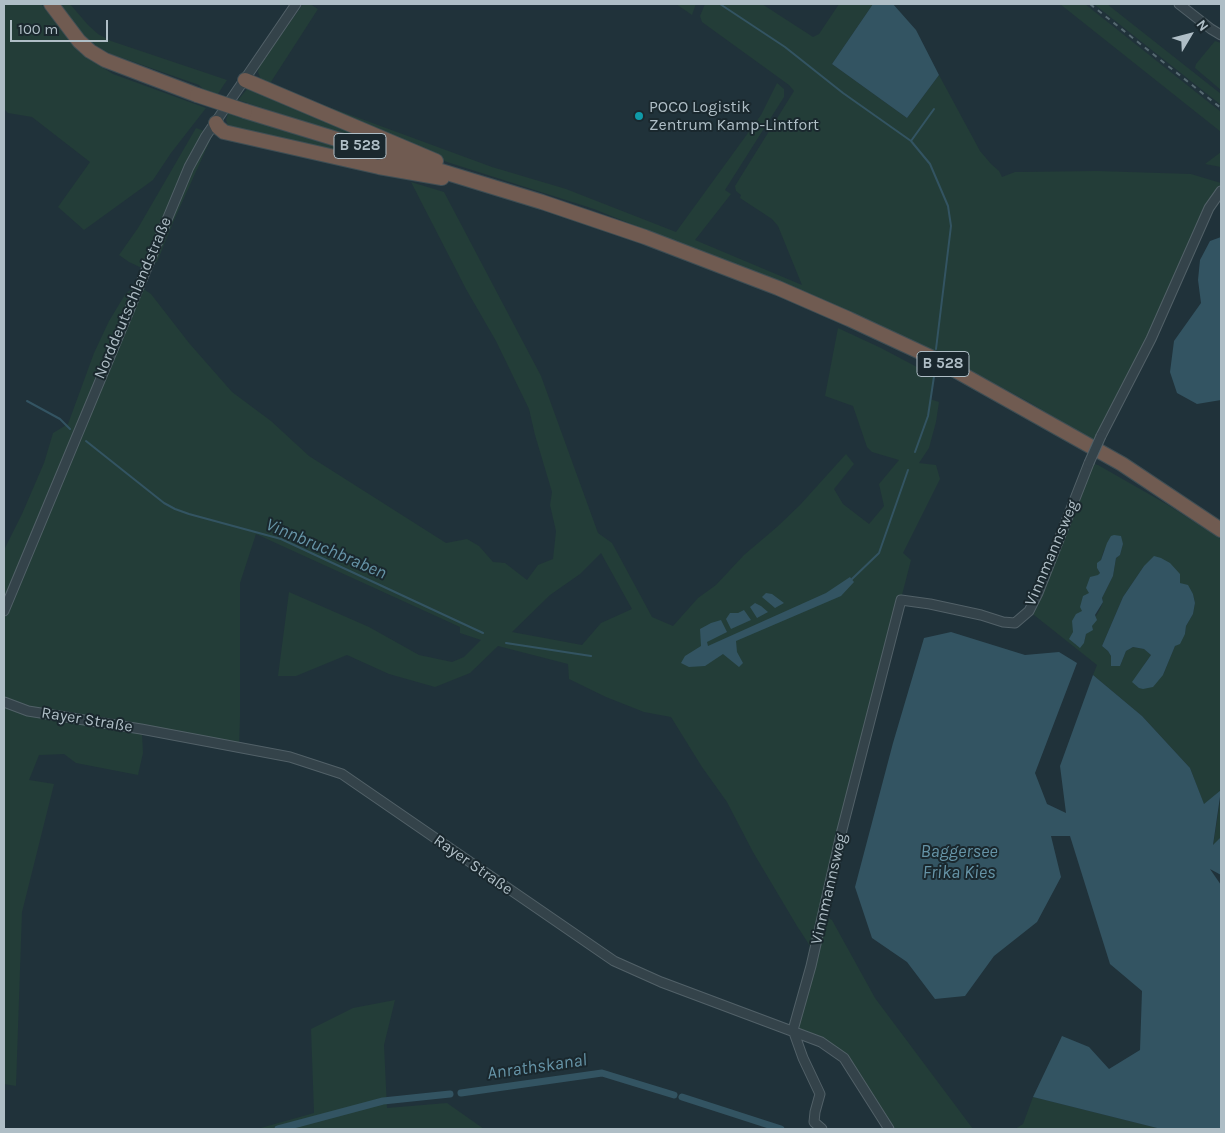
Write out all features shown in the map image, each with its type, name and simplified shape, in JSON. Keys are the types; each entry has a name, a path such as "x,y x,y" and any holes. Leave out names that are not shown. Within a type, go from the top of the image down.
{"highway":[{"name":"B 528","path":"51,4 79,41 90,51 105,60 245,111 475,180 646,237 778,288 918,351 1122,464 1221,530"},
{"path":"245,80 475,180"},
{"path":"216,122 218,127 224,132 276,144 426,176 475,180"}],"street":[{"name":"Norddeutschlandstraße","path":"4,611 197,150 296,4"},
{"path":"1179,4 1221,35"},
{"name":"Vinnmannsweg","path":"793,1030 811,966 842,830 901,600 930,604 1014,623 1029,610 1038,593 1088,464 1151,339 1212,202 1221,191"},
{"name":"Rayer Straße","path":"4,702 28,711 141,729 290,757 342,774 614,961 661,982 821,1042 844,1058 889,1129"},
{"path":"793,1030 803,1058 820,1094 814,1122 822,1129"}],"green space":[{"path":"4,4 41,4 80,53 113,74 206,108 171,153 153,180 84,230 58,207 90,162 32,117 8,113 4,109"},
{"path":"58,4 70,4 88,25 98,34 111,41 227,80 214,100 199,85 111,54 98,47 83,35"},
{"path":"303,4 310,4 318,9 269,85 492,167 566,189 676,232 761,115 777,83 784,89 784,97 725,190 731,194 695,240 802,285 778,226 772,219 740,198 741,195 736,191 735,186 794,91 789,85 702,22 700,16 705,4 762,4 813,37 819,34 839,4 873,4 832,64 907,118 939,75 980,151 999,171 1002,177 1015,172 1097,171 1191,174 1221,183 1221,186 1208,201 1144,345 1094,441 1027,401 930,352 673,241 594,209 447,162 262,83 258,72 259,66"},
{"path":"676,4 696,4 692,15"},
{"path":"1060,4 1085,4 1221,112 1221,132"},
{"path":"1094,4 1107,4 1221,94 1221,105"},
{"path":"1215,41 1221,43 1221,90 1195,68 1196,64"},
{"path":"247,89 251,89 401,153 238,100"},
{"path":"228,113 393,164 228,126 226,120"},
{"path":"196,128 213,134 157,262 144,269 119,255 138,228"},
{"path":"1221,152 1221,167 1205,164"},
{"path":"411,182 444,192 541,376 598,533 612,543 652,617 673,626 698,598 716,585 744,555 800,505 846,454 854,464 834,489 843,504 869,524 884,506 879,484 899,460 872,452 867,447 853,406 825,396 838,328 934,376 930,399 939,402 936,422 929,448 919,463 936,465 940,479 903,553 911,560 820,913 832,920 875,998 973,1129 889,1129 844,1058 793,1030 810,946 753,852 727,802 702,767 671,717 644,712 606,697 569,679 568,664 498,646 470,673 435,687 389,674 347,655 296,676 278,676 289,592 369,627 419,655 452,662 464,657 481,640 460,633 460,627 256,534 240,583 239,751 142,733 143,753 138,775 76,763 64,754 39,755 29,780 54,784 22,912 16,1086 4,1084 4,550 44,463 53,433 68,424 94,353 109,321 126,293 138,285 151,294 189,343 232,392 271,421 309,456 446,543 467,539 479,546 493,562 505,563 527,580 538,565 553,559 556,531 550,505 552,492 529,409 496,341 466,289","holes":["601,553 632,609 601,623 582,645 512,632 550,595 580,574"]},
{"path":"1089,463 1098,465 1168,505 1221,539 1221,790 1204,805 1190,768 1142,716 1093,675 1097,665 1029,611","holes":["1123,544 1120,555 1116,558 1113,576 1102,598 1103,602 1100,609 1086,634 1084,643 1076,645 1071,639 1073,632 1100,573 1097,568 1104,550","1144,566 1180,583 1193,594 1195,603 1193,614 1186,626 1185,634 1175,646 1163,675 1144,665 1151,655 1144,649 1133,647 1126,651 1120,666 1111,666 1111,656 1102,646 1123,597"]},
{"path":"1221,795 1221,837 1213,846"},
{"path":"395,1000 384,1045 387,1108 447,1103 484,1129 257,1129 314,1113 311,1029 353,1008"},
{"path":"1033,1097 1161,1129 1015,1129 1023,1124"}],"water":[{"path":"873,4 893,4 916,30 939,75 907,118 832,64"},
{"path":"1221,237 1221,400 1197,404 1177,393 1170,372 1174,341 1201,303 1198,280 1200,260 1210,241"},
{"path":"1111,536 1121,536 1123,544 1120,555 1116,558 1113,576 1102,598 1103,602 1095,615 1097,620 1092,626 1093,630 1086,634 1084,643 1080,648 1069,639 1073,632 1072,621 1076,614 1082,611 1080,607 1083,596 1089,593 1086,588 1090,577 1100,573 1097,563 1101,560"},
{"path":"1154,556 1170,563 1180,574 1180,583 1188,585 1195,603 1193,614 1186,626 1185,634 1180,644 1175,646 1163,675 1153,687 1143,689 1132,682 1151,655 1144,649 1133,647 1126,651 1120,666 1111,666 1111,656 1102,646 1123,597 1144,566"},
{"path":"850,577 854,582 841,596 736,641 737,652 743,663 739,667 723,654 705,666 689,667 681,663 685,656 701,646 700,629 711,623 721,620 727,632 707,642 708,646 826,593"},
{"path":"766,593 772,594 784,603 775,608 762,597"},
{"path":"755,603 768,612 757,618 750,607"},
{"path":"744,610 751,620 731,629 726,619 730,613 738,613"},
{"name":"Baggersee Frika Kies","path":"951,632 1025,655 1059,652 1077,663 1035,773 1047,804 1066,813 1060,766 1093,675 1142,716 1190,768 1204,804 1221,790 1213,845 1221,837 1221,875 1210,869 1221,885 1221,1129 1161,1129 1033,1097 1062,1036 1089,1047 1109,1069 1140,1050 1142,991 1110,964 1070,836 1051,836 1061,877 1037,922 994,956 965,996 935,999 907,962 872,938 855,887 893,743 924,638"}],"waterway":[{"path":"720,4 785,47 843,93 911,141 930,164 948,206 951,226 936,349"},
{"path":"911,141 934,109"},
{"path":"915,452 928,416 935,370"},
{"name":"Vinnbruchbraben","path":"27,401 60,419 70,429"},
{"name":"Vinnbruchbraben","path":"86,441 164,503 175,509 281,539 483,633"},
{"path":"852,579 879,553 908,470"},
{"name":"Vinnbruchbraben","path":"506,643 591,656"},
{"name":"Anrathskanal","path":"461,1093 602,1073 674,1095"},
{"name":"Anrathskanal","path":"278,1129 383,1101 450,1094"},
{"name":"Anrathskanal","path":"682,1097 781,1129"}],"railway":[{"path":"1090,4 1221,108"}],"place":[{"name":"POCO Logistik Zentrum Kamp-Lintfort","path":"639,116"}]}
